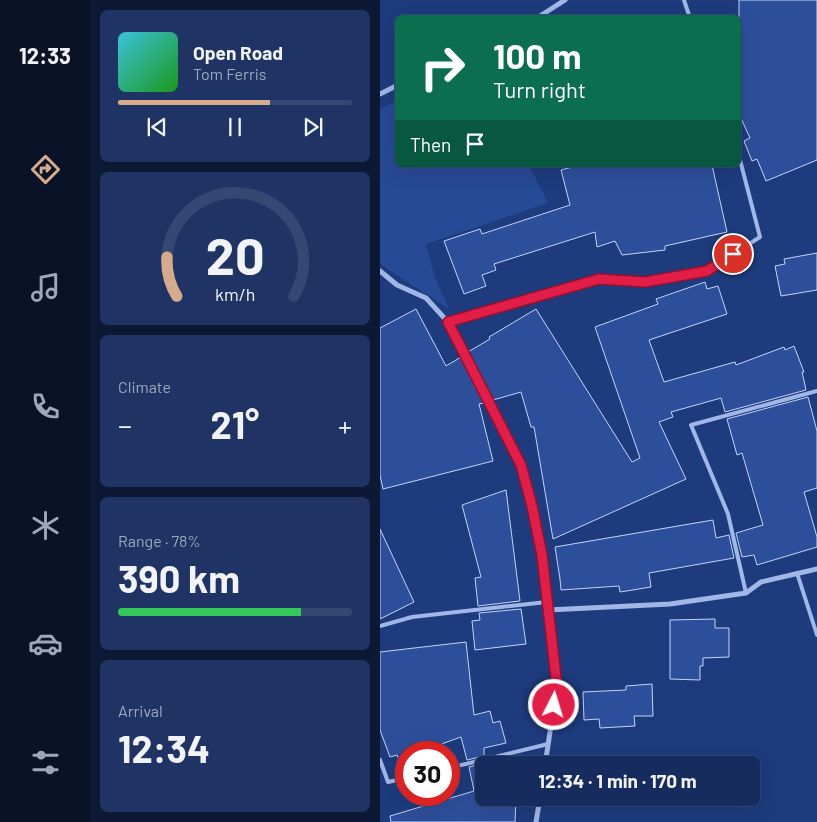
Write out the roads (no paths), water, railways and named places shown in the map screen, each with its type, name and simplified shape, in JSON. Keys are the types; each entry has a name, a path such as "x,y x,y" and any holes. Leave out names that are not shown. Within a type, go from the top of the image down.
{"street":[{"path":"542,15 565,0"},
{"path":"380,94 395,86"},
{"path":"380,271 398,285 426,298 448,322 521,465 542,555 557,686 546,756"},
{"path":"548,610 670,604 746,593 761,582 817,569"},
{"path":"536,822 539,806"}],"lane":[{"path":"684,0 689,15"},
{"path":"448,322 599,279 645,282 707,271 760,237 741,164"},
{"path":"746,593 728,514 691,425 817,391"},
{"path":"797,573 817,635"},
{"path":"380,626 412,617 547,602"},
{"path":"460,765 548,744"},
{"path":"380,760 388,782 395,780"}]}
